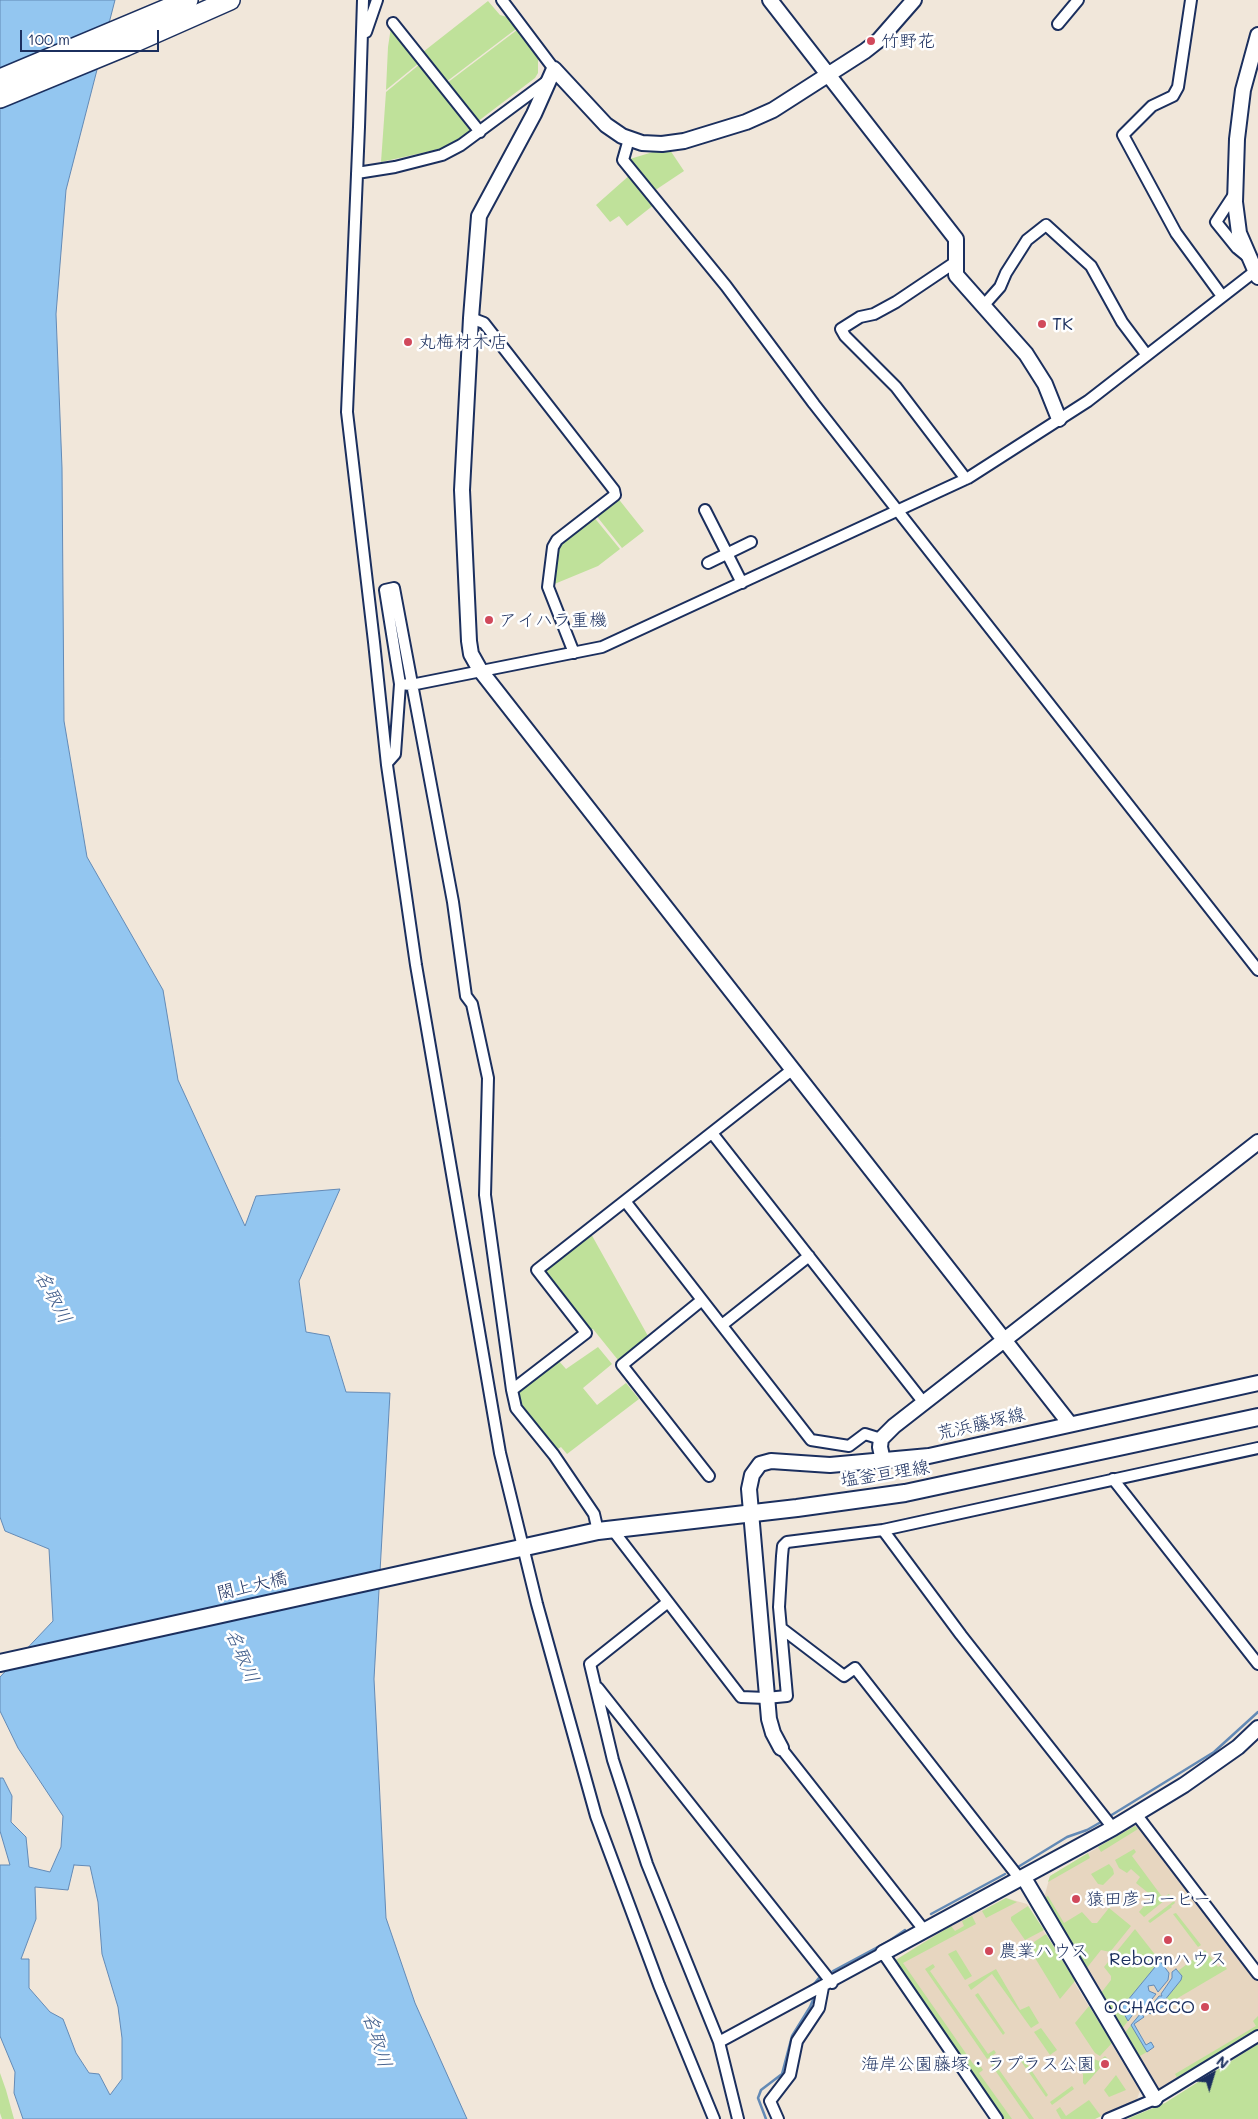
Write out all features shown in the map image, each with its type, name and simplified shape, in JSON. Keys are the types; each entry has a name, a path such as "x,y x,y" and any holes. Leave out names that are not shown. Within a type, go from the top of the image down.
{"highway":[{"path":"0,79 188,0"},
{"path":"0,98 117,50 230,0"}],"main road":[{"name":"塩釜亘理線","path":"518,1547 605,1530 797,1508 905,1493 1258,1416"},
{"name":"閖上大橋","path":"0,1663 518,1547"}],"street":[{"path":"363,0 363,42 347,412 374,642 386,764 416,964 500,1453 518,1547 596,1816 659,1985 714,2119"},
{"path":"363,42 377,0"},
{"path":"502,0 552,74 606,126 629,139 642,143 662,144 707,135 746,122 773,110 865,51 879,40 914,0"},
{"path":"770,0 956,239 954,263 956,275 1026,354 1045,384 1059,419"},
{"path":"1058,24 1078,0"},
{"path":"1191,0 1178,87 1173,96 1152,106 1123,134 1176,233 1222,296"},
{"path":"393,23 480,132"},
{"path":"400,684 411,685 602,647 966,479 1088,401 1222,296 1257,273 1239,233 1236,192 1237,139 1243,90 1258,35"},
{"path":"357,174 442,155 460,146 552,74"},
{"path":"552,74 534,114 479,216 471,318 462,490 471,654 480,670 1070,1424"},
{"path":"629,139 623,160 726,286 814,404 1258,970"},
{"path":"1236,192 1216,222 1237,248 1249,257"},
{"path":"984,305 1000,288 1006,272 1027,240 1046,225 1092,266 1122,322 1146,354"},
{"path":"954,263 896,302 874,314 860,317 841,329 845,336 896,388 966,479"},
{"path":"471,318 484,323 614,490 615,495 557,540 554,547 548,587 574,652"},
{"path":"705,510 742,583"},
{"path":"708,563 751,542"},
{"path":"386,764 394,754 400,684 385,590 394,588 453,902 466,996 472,1004 488,1078 485,1195 516,1408 554,1455 605,1530 668,1602 741,1698 787,1696 779,1606 782,1556 786,1542 883,1530 1258,1448"},
{"path":"512,1390 586,1333 536,1270 793,1069"},
{"path":"712,1133 924,1403"},
{"path":"883,1461 880,1447 881,1439 924,1403 1258,1142"},
{"path":"625,1201 811,1440 849,1446 865,1434 881,1439"},
{"path":"722,1325 809,1256"},
{"path":"702,1300 622,1365 709,1476"},
{"name":"荒浜藤塚線","path":"752,1512 749,1489 752,1475 760,1464 771,1461 830,1465 928,1456 1258,1382"},
{"path":"1113,1479 1258,1664"},
{"path":"752,1512 766,1698 773,1734 781,1748 924,1930"},
{"path":"883,1530 961,1635 1112,1828"},
{"path":"668,1602 590,1664 614,1760 647,1864 719,2042 738,2119"},
{"path":"781,1628 844,1676 855,1668 1022,1878 1155,2099"},
{"path":"595,1684 828,1985"},
{"path":"719,2042 828,1985 924,1930 1112,1828 1216,1764 1258,1728"},
{"path":"1136,1814 1258,1974"},
{"path":"883,1954 997,2119"},
{"path":"778,2119 770,2101 790,2076 797,2041 819,2008 828,1985"},
{"path":"1108,2119 1155,2099 1258,2036"}],"shaded area":[{"path":"1137,1824 1258,1980 1258,2031 1158,2092 1044,1898 1050,1876"},
{"path":"1006,1898 1027,1904 1140,2091 1137,2099 1095,2119 999,2119 894,1961 941,1931"}],"green space":[{"path":"488,1 500,15 507,17 516,29 446,82 423,52"},
{"path":"391,27 419,63 386,90 388,47"},
{"path":"517,30 538,59 538,73 535,78 477,122 447,83"},
{"path":"420,64 471,128 471,132 453,144 440,149 381,162 386,92"},
{"path":"670,150 684,171 654,191 630,159 656,151"},
{"path":"631,174 655,204 627,226 619,216 610,222 596,205"},
{"path":"617,497 644,531 622,548 595,514"},
{"path":"593,516 620,549 598,566 552,585 558,544"},
{"path":"590,1232 648,1336 618,1360 593,1329 590,1330 542,1270"},
{"path":"598,1347 612,1364 583,1388 597,1405 626,1383 639,1399 567,1454 561,1447 556,1450 523,1411 518,1391 558,1360 566,1369"},
{"path":"1135,1826 1138,1829 1101,1852 1098,1847"},
{"path":"1134,1849 1136,1852 1132,1856 1163,1898 1169,1894 1170,1896 1144,1917 1139,1912 1152,1896 1136,1883 1140,1877 1131,1869 1127,1873 1119,1868 1115,1860"},
{"path":"1088,1853 1090,1858 1048,1882 1050,1876"},
{"path":"1109,1864 1114,1874 1103,1885 1098,1884 1091,1874"},
{"path":"1048,1896 1064,1923 1082,1912 1092,1923 1097,1923 1109,1908 1131,1926 1110,1952 1101,1950 1086,1969 1044,1898"},
{"path":"1006,1898 1017,1902 986,1918 982,1911"},
{"path":"1174,1901 1175,1903 1172,1907 1150,1923 1148,1921"},
{"path":"1028,1906 1044,1930 1025,1940 1011,1920 1011,1917"},
{"path":"1176,1913 1201,1945 1198,1947 1173,1914"},
{"path":"972,1916 976,1924 903,1963 974,2065 978,2062 983,2070 979,2073 1012,2119 999,2119 894,1961 951,1926 955,1931 964,1926 962,1921"},
{"path":"1135,1929 1160,1961 1123,2006 1122,2010 1128,2021 1121,2030 1101,1993 1111,1980 1111,1976 1104,1967"},
{"path":"1046,1934 1075,1981 1060,1999 1032,1953 1034,1942"},
{"path":"956,1950 972,1976 965,1980 948,1954"},
{"path":"1205,1950 1218,1967 1223,1964 1227,1969 1166,2005 1164,2001 1181,1980 1182,1976 1178,1971"},
{"path":"933,1964 935,1967 930,1971 988,2054 994,2050 996,2053 987,2059 925,1969"},
{"path":"996,1969 1020,2010 1029,2006 1039,2023 1031,2028 992,1974 971,1990 968,1985"},
{"path":"978,1993 1005,2033 1003,2035 975,1995"},
{"path":"1089,2006 1112,2043 1100,2056 1095,2053 1075,2023"},
{"path":"1258,2016 1258,2031 1179,2081 1175,2074 1256,2026 1253,2021"},
{"path":"1131,2025 1147,2052 1138,2057 1124,2034"},
{"path":"1041,2028 1057,2050 1050,2055 1034,2032"},
{"path":"1258,2044 1258,2119 1127,2119 1165,2103"},
{"path":"1021,2055 1048,2095 1046,2097 1018,2057"},
{"path":"1105,2056 1108,2059 1085,2085 1083,2083 1083,2074 1078,2070 1094,2059 1099,2061"},
{"path":"998,2057 1000,2060 995,2064 1034,2119 1029,2119 990,2063"},
{"path":"0,2073 14,2119 2,2119 0,2113"},
{"path":"1116,2075 1126,2090 1109,2097 1104,2090"},
{"path":"1072,2086 1074,2089 1052,2105 1050,2102"},
{"path":"1089,2100 1101,2116 1095,2119 1061,2119 1056,2110 1060,2107 1066,2116"}],"water":[{"name":"名取川","path":"0,0 115,0 66,190 56,314 62,468 64,721 87,857 163,990 178,1080 245,1226 256,1196 340,1189 299,1281 306,1332 329,1336 346,1392 390,1393 374,1679 386,1918 415,2003 467,2119 23,2119 14,2093 15,2072 0,2036 0,1865 10,1865 0,1831 0,1778 3,1778 12,1796 11,1822 26,1837 29,1867 50,1872 61,1847 63,1816 18,1748 0,1711 0,1677 53,1621 49,1549 5,1531 0,1517","holes":["74,1865 90,1866 98,1902 102,1954 118,2007 122,2038 122,2079 110,2095 99,2074 89,2073 76,2053 63,2019 50,2012 29,1988 29,1959 21,1959 36,1919 35,1887 68,1890"]},
{"path":"1160,1961 1169,1973 1168,1980 1158,1992 1154,1985 1148,1986 1149,1991 1156,1994 1144,2009 1141,2004 1128,2021 1122,2010 1123,2006"},
{"path":"1176,1969 1182,1976 1181,1980 1164,2001 1166,2005 1150,2014 1147,2011 1159,1996 1162,1996 1161,1994 1172,1978 1172,1972"},
{"path":"1141,2013 1144,2017 1134,2024 1146,2045 1151,2042 1154,2047 1147,2052 1131,2025"}],"waterway":[{"path":"1110,1816 1214,1752 1258,1712"},
{"path":"1018,1867 1067,1837 1087,1830 1101,1822"},
{"path":"931,1914 1005,1874"},
{"path":"833,1971 889,1941 905,1930"},
{"path":"814,1984 819,1978"},
{"path":"766,2119 758,2098 761,2090 782,2074 792,2036 813,2000"}],"place":[{"name":"竹野花","path":"871,41"},
{"name":"TK","path":"1042,324"},
{"name":"丸梅材木店","path":"408,342"},
{"name":"アイハラ重機","path":"489,620"},
{"name":"猿田彦コーヒー","path":"1076,1899"},
{"name":"Rebornハウス","path":"1168,1940"},
{"name":"農業ハウス","path":"989,1951"},
{"name":"OCHACCO","path":"1205,2007"},
{"name":"海岸公園藤塚・ラプラス公園","path":"1105,2064"}]}
